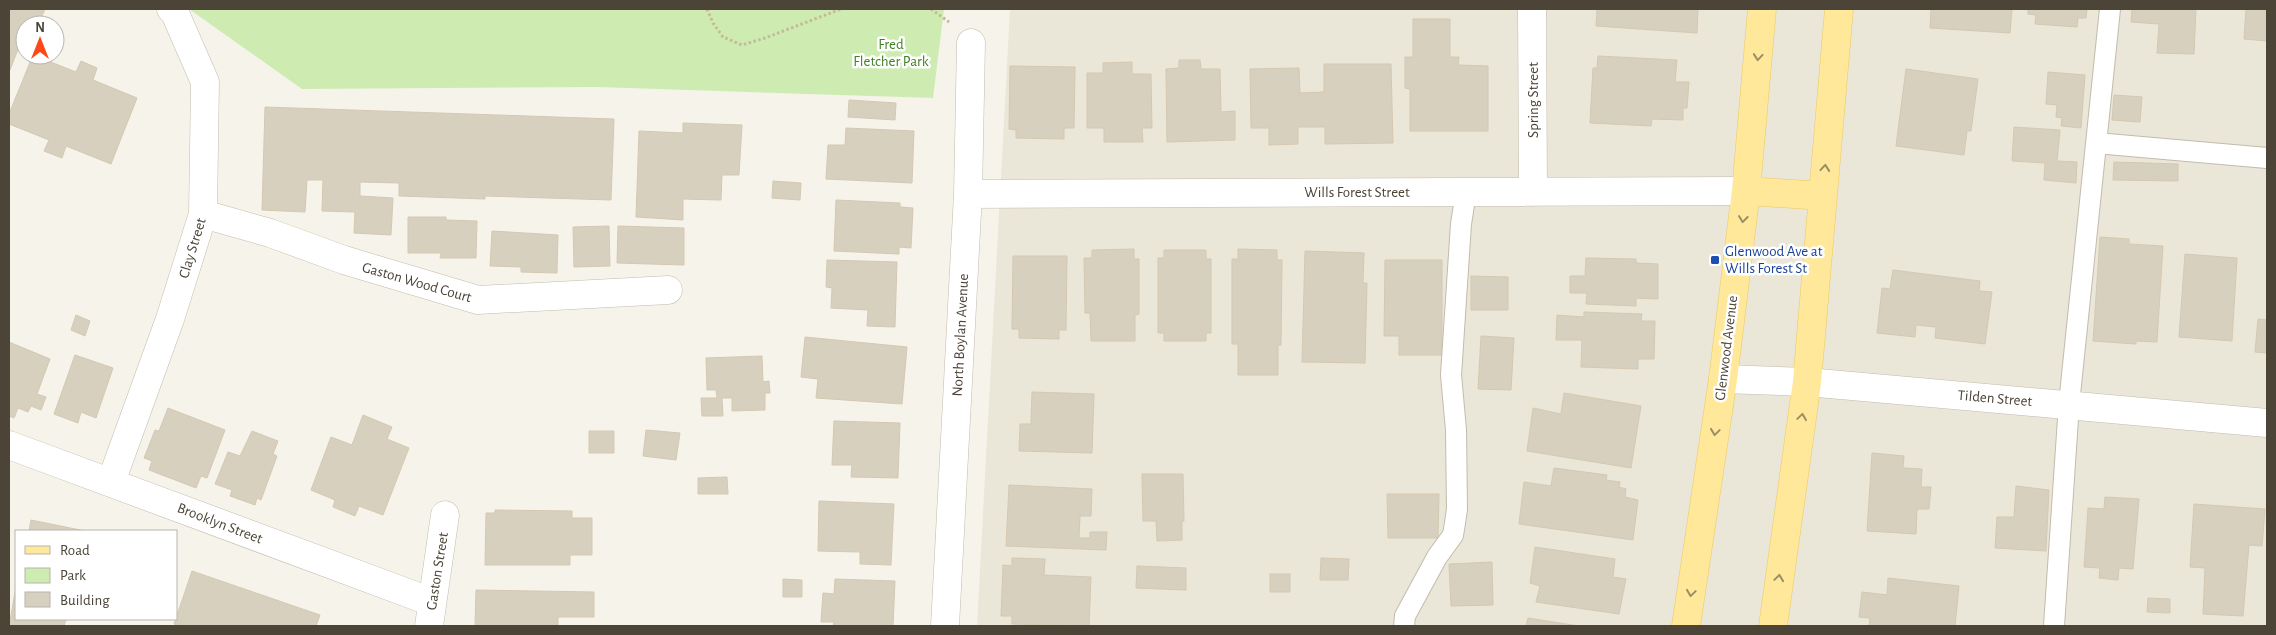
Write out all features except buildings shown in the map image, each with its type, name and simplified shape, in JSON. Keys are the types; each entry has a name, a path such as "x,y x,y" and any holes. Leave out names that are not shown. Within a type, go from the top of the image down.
{"main road":[{"name":"Glenwood Avenue","path":"1686,626 1723,380 1746,191 1762,9"},
{"path":"1773,626 1807,382 1839,9"},
{"path":"1746,191 1823,196"}],"street":[{"name":"Clay Street","path":"111,482 170,319 203,214 205,82 174,11 171,9"},
{"name":"Spring Street","path":"1532,9 1533,192"},
{"name":"North Boylan Avenue","path":"945,626 968,194 971,43"},
{"name":"Wills Forest Street","path":"968,194 1746,191"},
{"name":"Gaston Wood Court","path":"203,214 270,233 344,260 478,300 668,290"},
{"name":"Tilden Street","path":"1723,380 1807,382 2267,423"},
{"name":"Brooklyn Street","path":"9,444 111,482 430,614"},
{"name":"Gaston Street","path":"430,614 446,515"}],"lane":[{"path":"2054,626 2068,404 2110,9"},
{"path":"2096,143 2267,158"},
{"path":"1404,626 1405,616 1437,557 1453,535 1457,509 1456,430 1450,375 1461,224 1466,192"}],"path":[{"path":"707,9 713,23 724,37 742,45 841,9"}],"shaded area":[{"path":"1010,9 2267,9 2267,626 977,626"}],"green space":[{"name":"Fred Fletcher Park","path":"189,9 944,9 933,98 598,87 302,89"}],"place":[{"name":"Glenwood Ave at Wills Forest St","path":"1715,260"}]}
